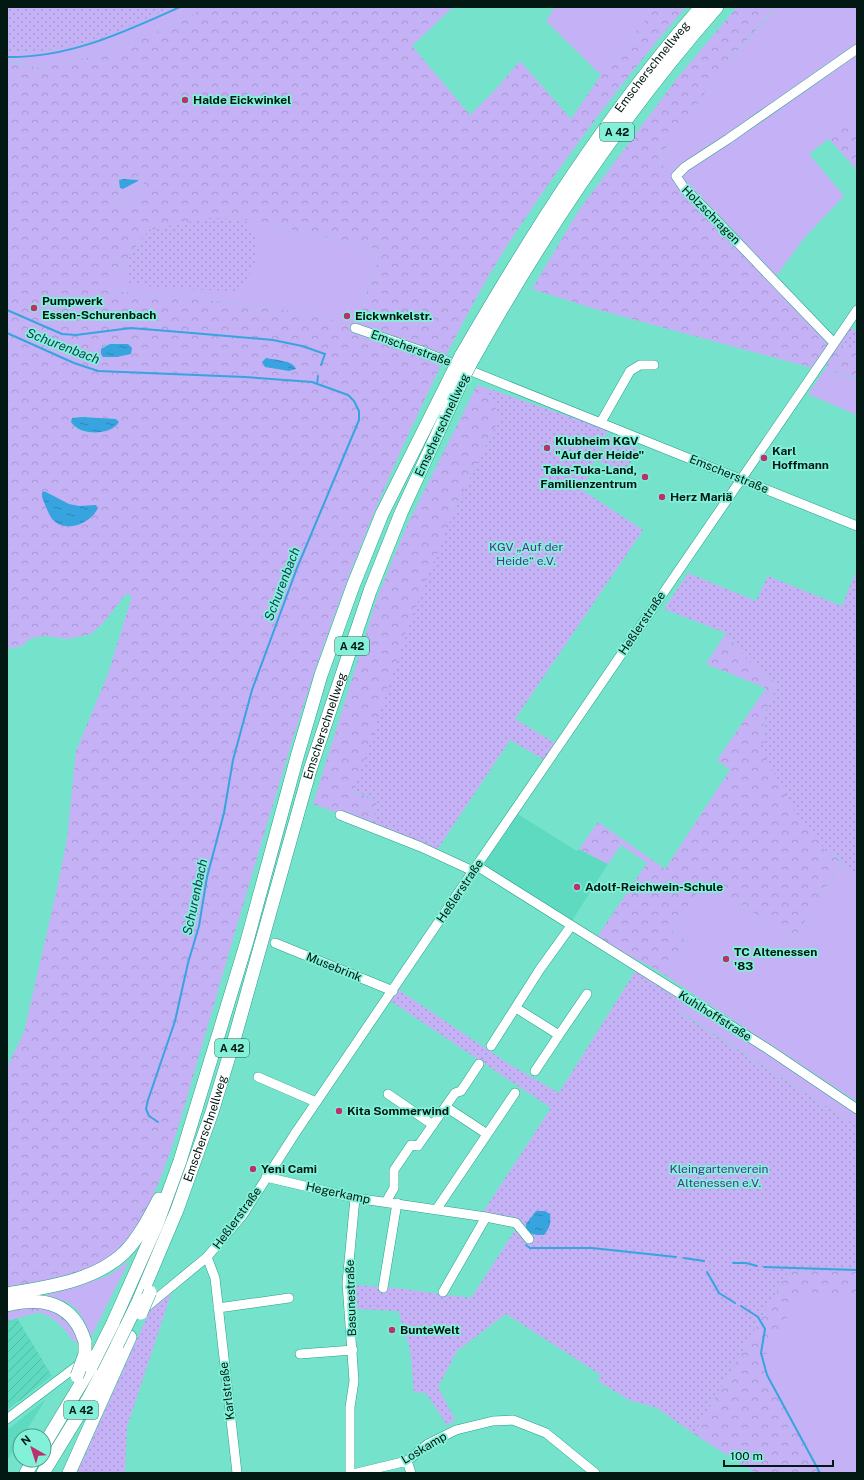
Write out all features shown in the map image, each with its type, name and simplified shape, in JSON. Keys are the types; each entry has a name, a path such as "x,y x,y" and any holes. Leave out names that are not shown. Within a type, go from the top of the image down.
{"highway":[{"name":"Emscherschnellweg","path":"522,263 559,194 626,99 676,35 701,7"},
{"name":"Emscherschnellweg","path":"52,1432 91,1366 113,1323 157,1224 180,1161 247,941 297,757 324,667 352,586 382,514 467,358 522,263 645,94 717,7"},
{"name":"Emscherschnellweg","path":"43,1473 83,1407 144,1296 177,1210 234,1040 310,770 368,598 457,376"},
{"path":"7,1294 57,1286 81,1278 105,1266 123,1254 136,1240 160,1197 170,1175 180,1161"},
{"path":"69,1473 130,1337 144,1296"},
{"path":"7,1304 37,1302 58,1305 70,1313 76,1321 85,1342 85,1354 77,1376 48,1428"}],"street":[{"name":"Holzschragen","path":"834,344 764,269 684,188 676,176 679,171 857,49"},
{"name":"Heßlerstraße","path":"7,1419 74,1368 207,1257 242,1216 316,1102 857,310"},
{"name":"Emscherstraße","path":"355,328 419,350 857,526"},
{"path":"601,422 630,371 640,365 654,365"},
{"name":"Kuhlhoffstraße","path":"340,814 475,869 571,926 768,1049 857,1109"},
{"path":"491,1046 571,926"},
{"name":"Musebrink","path":"275,943 393,991"},
{"path":"535,1071 587,994"},
{"path":"516,1008 559,1035"},
{"name":"Hegerkamp","path":"386,1202 394,1188 394,1170 411,1146 418,1146 455,1093 461,1090 479,1064"},
{"path":"258,1077 316,1102"},
{"path":"436,1210 515,1093"},
{"path":"388,1094 433,1125"},
{"path":"446,1107 487,1134"},
{"name":"Hegerkamp","path":"266,1177 355,1198 397,1203 516,1223 529,1239"},
{"name":"Basunestraße","path":"350,1473 350,1407 354,1381 353,1350 347,1283 355,1198"},
{"path":"383,1288 397,1203"},
{"path":"443,1292 486,1217"},
{"name":"Karlstraße","path":"207,1257 215,1278 237,1473"},
{"path":"218,1308 289,1298"},
{"path":"300,1354 353,1350"},
{"name":"Loskamp","path":"357,1473 406,1461 428,1444 456,1430 493,1421 513,1420 546,1433 595,1473"},
{"path":"406,1461 411,1473"}],"shaded area":[{"path":"516,813 577,851 579,849 608,864 570,924 478,866"},
{"path":"17,1318 52,1376 7,1410 7,1321"},
{"path":"46,1399 28,1428 12,1428 12,1453 7,1460 7,1430"}],"green space":[{"path":"7,7 173,7 98,40 39,52 7,51"},
{"path":"173,7 207,7 115,52 39,68 7,60 7,51 39,52 98,40"},
{"path":"207,7 453,7 412,46 470,115 496,89 520,61 571,119 601,75 656,7 686,7 641,60 598,115 537,200 505,249 457,335 402,448 381,496 343,592 309,689 258,855 180,1123 164,1170 144,1213 133,1232 121,1247 93,1267 60,1278 7,1287 7,1067 24,1032 56,893 67,839 76,751 108,674 132,596 126,594 103,623 91,634 68,639 45,636 31,638 22,646 7,649 7,61 39,68 115,52","holes":["145,176 141,203 119,205 117,178","208,218 244,219 383,250 354,325 297,312 252,305 103,290 149,230","116,343 130,345 131,354 106,358 104,346","266,358 294,365 294,370 265,367","82,417 116,419 118,423 107,430 94,433 81,430 75,427 71,422 75,418"]},
{"path":"555,7 656,7 601,75 546,21"},
{"path":"737,7 776,7 723,67 657,161 670,172 831,347 816,369 595,309 532,289 579,210 678,77"},
{"path":"777,7 857,7 857,135 845,126 809,154 844,196 805,237 774,279 657,161 723,67"},
{"path":"845,126 857,135 856,169 828,138"},
{"path":"145,176 141,203 119,205 117,178"},
{"path":"208,218 244,219 383,250 354,325 297,312 252,305 103,290 149,230"},
{"path":"208,218 244,219 257,237 254,267 239,291 174,289 130,284 126,273 130,256 149,230"},
{"path":"849,326 857,332 857,350 836,344"},
{"path":"836,344 857,350 857,379 825,369"},
{"path":"825,369 857,380 857,415 808,394"},
{"path":"477,385 487,388 500,417 455,509 354,792 378,800 371,825 313,804 377,598 407,525"},
{"name":"KGV „Auf der Heide“ e.V.","path":"487,388 608,430 582,490 643,530 515,719 560,746 548,762 510,740 435,853 371,825 378,800 354,791 405,635 455,509 500,417"},
{"path":"610,436 637,448 631,462 620,470 597,461"},
{"path":"857,569 857,875 841,864 842,861 825,850 797,815 760,748 766,737 764,728 765,714 773,696 776,683 747,659 726,633 664,609 688,573 756,601 768,576 842,606"},
{"path":"726,633 747,659 776,683 773,696 765,714 764,728 766,737 825,850 842,862 794,938 704,881 672,932 688,942 666,976 648,965 595,940 647,863 621,845 608,864 579,849 598,822 665,869 730,770 717,760 766,688 706,664"},
{"path":"841,864 857,875 857,1102 666,976 688,942 672,932 704,881 794,938"},
{"name":"Kleingartenverein Altenessen e.V.","path":"636,970 684,1000 678,1011 857,1126 857,1272 789,1270 694,1434 657,1408 629,1400 598,1381 601,1375 506,1314 457,1351 438,1387 455,1420 447,1425 426,1393 414,1392 410,1349 398,1311 353,1309 354,1285 396,1288 471,1298 521,1221 483,1212 551,1108 389,1000 396,988 509,1064 559,1093"},
{"path":"684,1000 857,1110 857,1126 678,1010"},
{"path":"129,1261 91,1337 83,1319 75,1308 64,1301 44,1296 108,1276"},
{"path":"789,1270 857,1272 857,1296 839,1296 802,1291 761,1364 823,1473 756,1473 694,1434"},
{"path":"857,1272 857,1473 823,1473 748,1342 777,1292"},
{"path":"174,1285 127,1427 125,1473 77,1473 154,1301"},
{"path":"40,1305 54,1308 73,1324 78,1343 73,1341 58,1323 43,1314 38,1313 7,1321 7,1309"}],"water":[{"path":"123,179 138,181 123,189 120,188 119,180"},
{"path":"110,344 128,344 132,348 131,354 117,357 103,357 101,354 101,349"},
{"path":"266,358 287,362 296,369 289,371 265,367 262,362"},
{"path":"82,417 116,419 119,422 115,427 109,430 102,432 88,432 75,427 71,422 72,418"},
{"path":"44,491 69,504 79,506 96,505 98,508 90,518 84,522 78,525 65,526 53,520 50,515 42,497 42,493"},
{"path":"536,1211 545,1211 550,1214 550,1225 544,1235 531,1234 526,1228 526,1224"}],"waterway":[{"path":"7,57 53,53 96,42 138,26 180,7"},
{"path":"7,310 62,334 76,335 131,328 273,340 302,346 325,354 321,365"},
{"name":"Schurenbach","path":"7,333 74,363 98,371 245,377 312,382 348,395 354,401 359,411 359,420 297,568 252,690 233,760 224,813 207,877 199,926 188,963 175,1021 146,1109 149,1116 158,1122"},
{"name":"Schurenbach","path":"317,384 318,376"},
{"path":"526,1245 530,1248 592,1248 676,1257"},
{"path":"684,1258 704,1261"},
{"path":"733,1263 746,1263 757,1266"},
{"path":"764,1267 857,1270"},
{"path":"707,1272 719,1293 735,1303"},
{"path":"741,1306 758,1317 765,1329 761,1353 767,1375 820,1473"}],"place":[{"name":"Halde Eickwinkel","path":"185,100"},
{"name":"Pumpwerk Essen-Schurenbach","path":"34,308"},
{"name":"Eickwnkelstr.","path":"347,316"},
{"name":"Klubheim KGV \"Auf der Heide\"","path":"547,448"},
{"name":"Karl Hoffmann","path":"764,458"},
{"name":"Taka-Tuka-Land, Familienzentrum","path":"645,477"},
{"name":"Herz Mariä","path":"662,497"},
{"name":"Adolf-Reichwein-Schule","path":"577,887"},
{"name":"TC Altenessen '83","path":"726,959"},
{"name":"Kita Sommerwind","path":"339,1111"},
{"name":"Yeni Cami","path":"253,1169"},
{"name":"BunteWelt","path":"392,1330"}]}
